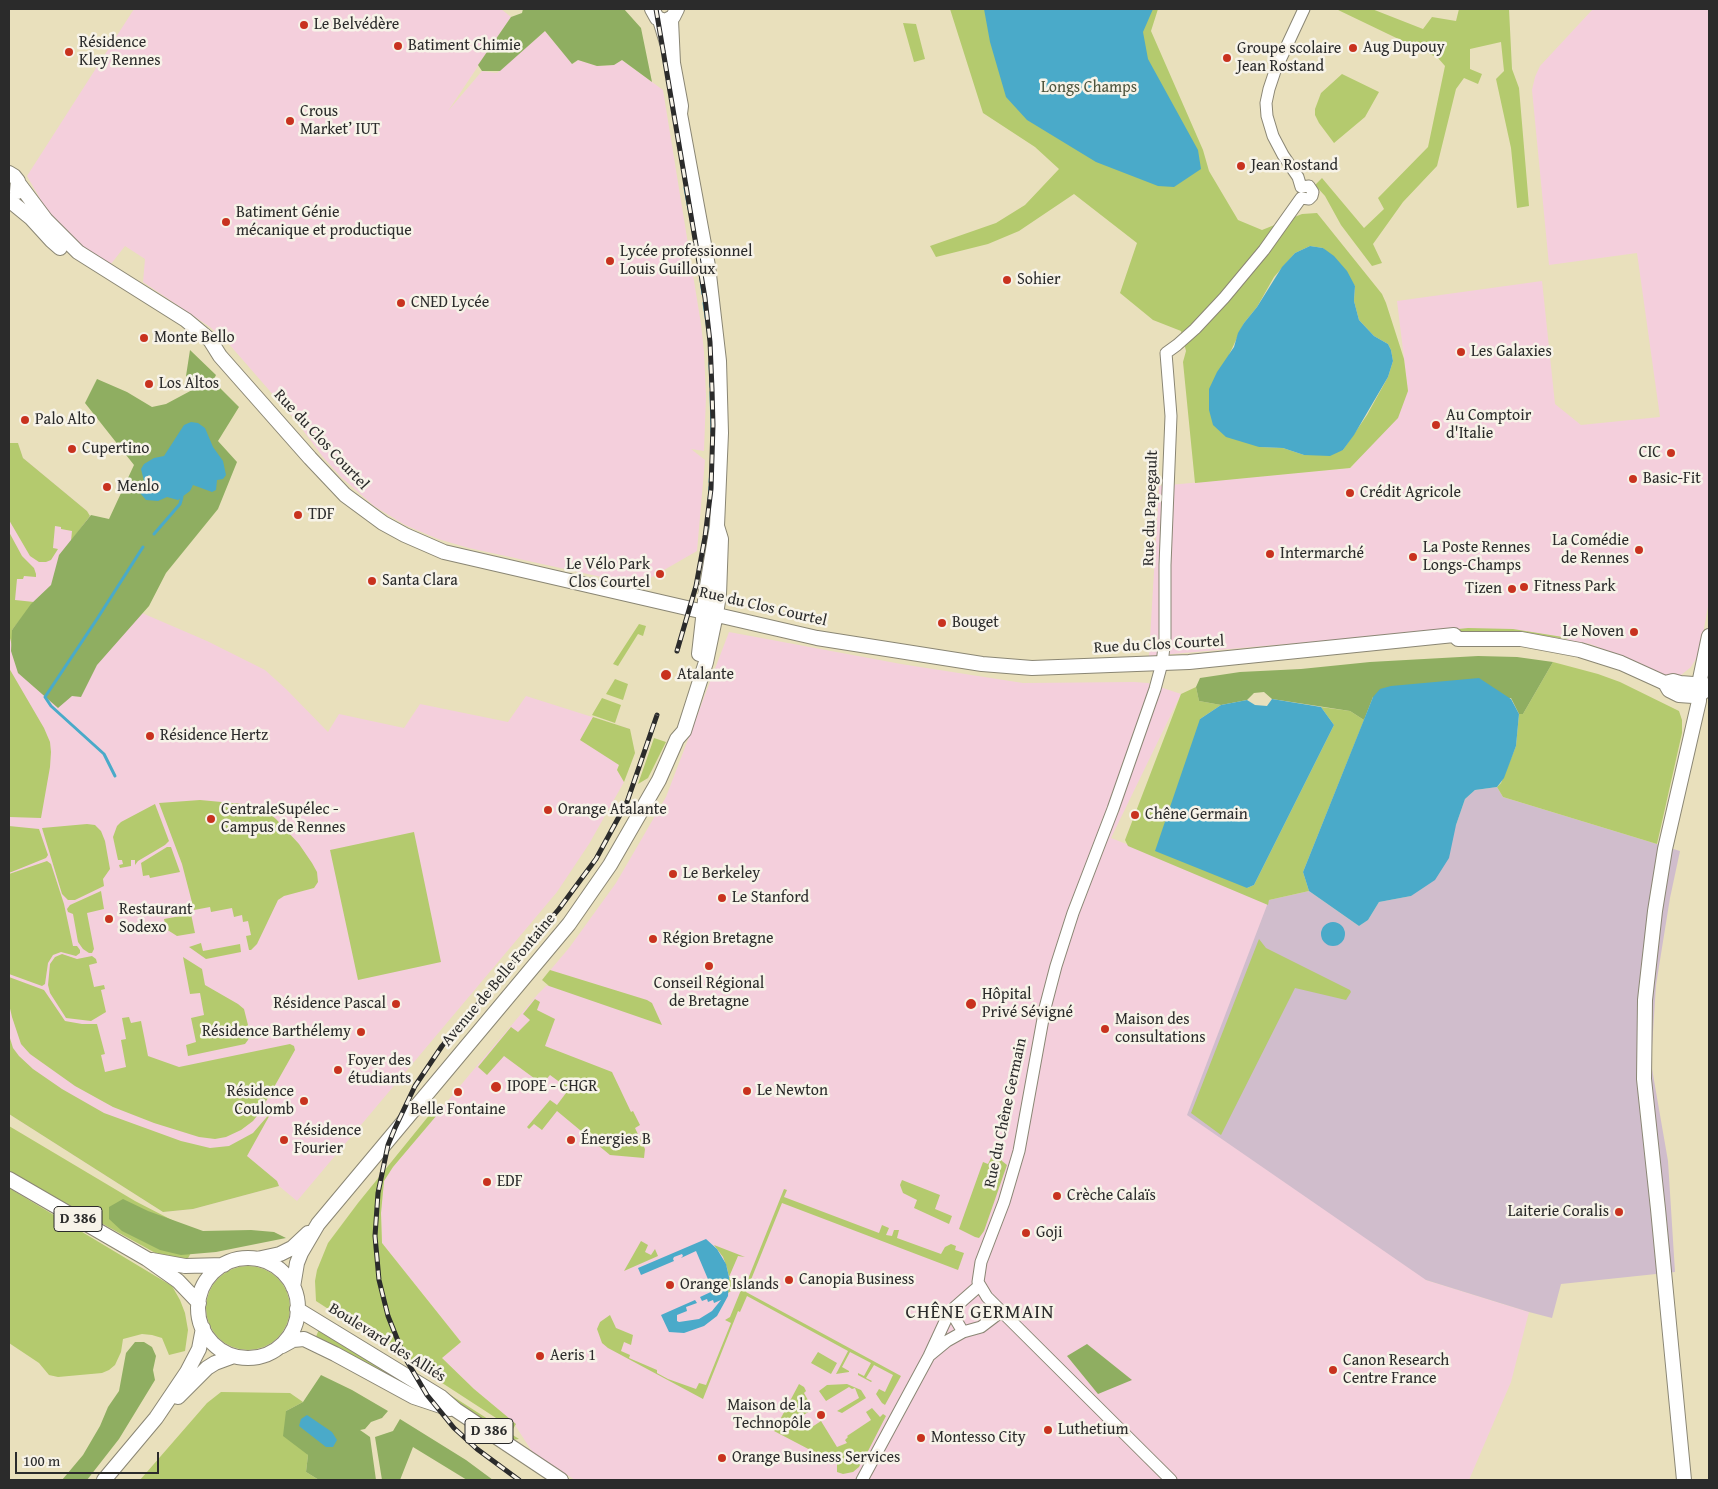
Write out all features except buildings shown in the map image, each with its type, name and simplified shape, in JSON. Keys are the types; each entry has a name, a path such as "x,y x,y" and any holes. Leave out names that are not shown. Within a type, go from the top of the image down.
{"main road":[{"name":"Avenue de Belle Fontaine","path":"256,1259 280,1254 292,1248 318,1224 552,943 594,891 659,780 678,739 680,720 699,660 710,613 717,526 721,432 719,361 708,266 699,211 699,182 687,113 681,106 665,14"},
{"path":"9,199 17,192 13,174"},
{"name":"Rue du Clos Courtel","path":"13,174 46,220 78,252 186,320 210,340 220,356 333,483 369,514 404,535 431,548 457,556 817,638 982,664 1032,668 1162,663 1380,644 1385,647 1455,644 1458,639 1521,639 1558,645 1621,663 1665,683 1669,690 1679,695"},
{"name":"Rue du Clos Courtel","path":"9,199 64,251 187,331 220,356"},
{"path":"1684,1480 1643,1057 1645,1000 1655,911 1665,849 1704,690 1709,636"},
{"name":"Rue du Clos Courtel","path":"1665,683 1673,681 1704,690"},
{"path":"1679,695 1687,696 1704,690"},
{"path":"1679,695 1694,726"},
{"name":"D 386","path":"9,1179 147,1259"},
{"name":"Avenue de Belle Fontaine","path":"293,1287 299,1258 318,1224"},
{"path":"147,1259 186,1266 224,1265"},
{"path":"147,1259 178,1281 199,1303"},
{"path":"240,1259 256,1259 271,1264 284,1274 293,1287 298,1308 293,1328 282,1344 274,1350 258,1357 234,1356 218,1348 207,1336 198,1312 199,1303 204,1285 216,1270 240,1259"},
{"name":"Boulevard des Alliés","path":"298,1308 441,1397 456,1410 561,1480"},
{"path":"156,1418 195,1359 202,1340 203,1328"},
{"name":"Boulevard des Alliés","path":"274,1350 293,1340 304,1339 414,1397 456,1410"},
{"path":"104,1480 156,1418 207,1368 234,1356"}],"street":[{"name":"Rue du Papegault","path":"1162,663 1170,416 1166,353 1195,329 1224,298 1264,250 1301,192 1298,177 1273,136 1267,116 1266,103 1268,89 1304,9"},
{"name":"Rue du Chêne Germain","path":"979,1286 981,1262 1004,1202 1019,1150 1045,1008 1056,966 1073,913 1149,708 1162,663"},
{"path":"862,1480 929,1356 944,1322 954,1308 979,1286 987,1297 1171,1480"},
{"path":"954,1308 956,1320 963,1332"},
{"path":"929,1356 947,1341 963,1332 981,1327 1002,1311"}],"shaded area":[{"path":"134,9 501,9 511,17 448,111 482,71 497,73 545,31 573,64 578,60 597,66 613,65 622,60 663,90 704,352 706,396 704,451 691,449 705,460 697,551 638,585 469,548 438,539 405,525 374,506 341,477 323,457 296,421 228,343 210,327 143,282 145,259 125,246 111,264 83,248 50,216 27,176"},
{"path":"1593,9 1709,9 1709,601 1698,655 1691,667 1681,675 1672,677 1659,674 1635,661 1590,644 1532,634 1473,632 1403,634 1149,656 1159,486 1351,468 1408,391 1397,301 1542,281 1555,404 1581,425 1660,417 1637,253 1549,265 1532,90 1540,66"},
{"name":"CentraleSupélec - Campus de Rennes","path":"9,443 18,443 23,458 87,511 142,613 207,641 265,670 328,732 339,714 404,728 420,704 508,722 526,696 630,729 617,770 624,782 589,844 557,892 297,1201 279,1186 193,1209 163,1212 9,1114"},
{"path":"729,632 901,664 1023,683 1134,682 1148,683 1181,694 1111,838 1269,900 1426,1280 1529,1312 1511,1382 1469,1480 575,1480 533,1453 513,1422 474,1389 442,1358 461,1342 382,1243 381,1213 384,1181 393,1167 470,1074 538,994 546,986 549,986 542,980 569,948 616,883 666,797"},
{"path":"1497,787 1503,797 1680,851 1670,898 1656,985 1651,1063 1668,1161 1675,1272 1561,1284 1552,1318 1426,1280 1187,1115 1269,900 1309,891 1359,926 1368,920 1379,902 1411,896 1456,825 1465,799 1475,790"}],"green space":[{"path":"523,9 624,9 641,28 652,82 622,60 614,65 597,66 578,60 572,64 545,31 500,71 482,71 478,65 511,17 522,13"},
{"name":"Longs Champs","path":"950,9 1158,9 1151,31 1203,150 1209,171 1238,220 1262,230 1302,214 1317,213 1382,294 1404,359 1408,391 1398,418 1350,468 1195,483 1183,362 1186,351 1181,331 1153,320 1120,293 1137,243 1074,194 1019,231 988,244 936,257 930,246 996,223 1025,205 1059,169 1035,147 983,113","holes":["1310,246 1323,248 1355,286 1354,301 1359,320 1374,336 1388,344 1393,361 1388,377 1367,415 1343,450 1304,455 1283,448 1259,447 1229,355 1244,323 1257,307 1274,277 1295,253"]},
{"path":"1336,9 1372,9 1423,29 1432,17 1456,21 1459,9 1509,9 1512,69 1519,88 1529,206 1517,208 1511,148 1496,79 1504,71 1501,42 1470,49 1470,69 1482,74 1478,84 1464,78 1456,89 1437,166 1403,202 1373,244 1382,263 1372,266 1341,225 1325,196 1315,185 1322,178 1364,228 1384,209 1378,198 1428,147 1445,66 1438,58"},
{"path":"903,23 916,24 925,59 914,62"},
{"path":"1342,74 1379,92 1365,117 1334,143 1319,123 1315,115 1315,109 1321,93"},
{"path":"190,350 216,375 213,381 239,407 218,441 237,462 218,509 166,573 149,606 97,665 81,697 72,696 58,708 18,673 11,651 12,630 31,604 51,585 59,555 91,515 109,519 134,465 85,403 97,379 127,392 152,407 166,404 194,389 186,376"},
{"path":"9,443 18,443 23,458 87,511 90,516 71,541 72,531 55,526 53,548 58,549 51,560 46,562 39,562 30,556 9,520"},
{"path":"9,532 22,556 34,568 36,574 36,577 24,576 23,579 17,579 15,600 34,602 12,630 12,646 9,634"},
{"path":"639,624 646,626 643,636 638,634 618,666 613,664"},
{"path":"1458,629 1513,629 1569,638 1524,633 1461,631"},
{"path":"1478,656 1517,657 1553,662 1523,714 1519,714 1511,698 1373,697 1364,720 1350,711 1272,699 1264,692 1254,693 1247,700 1221,705 1199,701 1196,687 1200,678 1240,672"},
{"path":"1553,662 1620,682 1679,711 1682,720 1682,733 1657,844 1503,797 1497,787 1501,783 1516,746 1519,714 1523,714"},
{"path":"9,668 44,728 50,742 50,767 41,818 9,817"},
{"path":"615,679 628,684 623,700 606,694"},
{"path":"1196,687 1199,701 1221,705 1200,719 1247,888 1254,885 1334,725 1321,707 1350,711 1364,720 1303,872 1309,891 1269,900 1268,905 1128,846 1125,840 1181,694"},
{"path":"602,698 621,705 615,723 592,715"},
{"path":"593,717 630,729 635,753 624,782 617,770 619,765 580,740"},
{"path":"654,738 666,742 648,778 638,784"},
{"path":"200,800 254,805 265,810 299,844 317,872 318,882 314,888 284,896 278,900 257,944 251,950 249,950 246,936 251,935 248,921 243,922 242,915 234,917 232,908 211,912 210,907 194,910 182,864 159,803"},
{"path":"155,804 169,841 138,861 135,865 135,860 131,860 131,866 120,868 119,865 123,864 122,860 118,860 113,837 117,826"},
{"path":"95,825 101,831 105,841 110,869 103,879 104,886 75,900 68,900 62,894 42,828"},
{"path":"9,826 39,829 48,855 46,858 9,873"},
{"path":"414,832 441,962 358,980 330,850"},
{"path":"167,847 171,847 180,872 150,878 149,875 143,876 141,863"},
{"path":"47,861 51,864 64,904 73,946 77,946 80,953 76,956 61,952 53,955 48,963 45,984 42,986 9,974 9,874"},
{"path":"101,891 104,909 87,913 94,949 92,953 89,953 78,942 73,914 68,912 67,909 70,905"},
{"path":"191,914 195,933 177,936 166,929 164,919"},
{"path":"1259,939 1266,948 1351,992 1346,1000 1295,988 1221,1135 1191,1113"},
{"path":"201,943 203,951 240,944 241,952 206,959 189,947"},
{"path":"62,954 77,959 92,956 96,959 97,963 89,965 94,987 104,985 105,989 101,990 106,1012 91,1021 66,1018 50,993 48,985 50,964 55,957"},
{"path":"183,957 202,969 205,985 244,1009 250,1033 245,1044 188,1056 186,1045 196,1042 191,1018 204,1015 200,993 190,994"},
{"path":"550,970 647,1000 652,1003 662,1025 549,986 542,980"},
{"path":"9,977 44,990 65,1021 97,1024 105,1054 101,1055 105,1072 126,1067 121,1040 126,1039 122,1018 129,1017 131,1023 141,1021 148,1056 179,1067 290,1044 294,1046 295,1050 253,1121 241,1130 226,1137 215,1139 199,1137 154,1123 113,1107 75,1086 30,1054 21,1044 12,1017 9,1004"},
{"path":"535,999 540,1002 537,1010 555,1019 545,1046 612,1072 631,1112 633,1111 640,1125 635,1128 645,1149 644,1158 610,1155 557,1111 542,1130 534,1124 529,1129 527,1127 550,1100 557,1105 569,1089 550,1075 542,1084 504,1056 487,1075 478,1067 511,1027 518,1032 530,1020 523,1014"},
{"path":"9,1035 13,1048 19,1056 33,1069 62,1089 104,1113 181,1141 210,1148 229,1146 253,1133 272,1111 247,1156 277,1181 279,1186 193,1209 163,1212 9,1114"},
{"path":"431,1113 437,1115 393,1167 384,1181 381,1213 382,1243 461,1342 442,1358 474,1389 516,1424 513,1429 316,1301 315,1281 317,1270 328,1243"},
{"path":"9,1126 135,1201 201,1235 187,1260 159,1255 9,1172"},
{"path":"992,1156 1002,1160 1007,1165 984,1231 979,1238 959,1229 983,1162 988,1164"},
{"path":"902,1180 940,1195 935,1209 952,1216 949,1224 914,1208 917,1200 903,1193 900,1185"},
{"path":"9,1188 172,1286 185,1313 188,1330 185,1351 169,1355 162,1338 142,1334 123,1339 121,1352 115,1365 109,1370 102,1373 58,1377 49,1375 39,1363 9,1343"},
{"path":"784,1189 787,1190 784,1197 879,1233 882,1225 889,1228 886,1235 892,1236 894,1230 899,1230 897,1238 941,1254 945,1247 951,1244 956,1246 955,1250 964,1253 958,1270 782,1203 746,1292 901,1376 885,1405 876,1394 879,1389 885,1392 893,1375 874,1365 866,1378 871,1382 858,1375 858,1373 864,1376 871,1363 850,1352 842,1367 849,1372 836,1374 848,1351 747,1296 740,1312 738,1311 703,1399 608,1348 602,1343 597,1329 600,1322 610,1315 616,1328 633,1335 631,1345 624,1342 621,1351 630,1355 629,1358 657,1370 657,1373 668,1379 696,1389 699,1383 706,1385 731,1323 725,1320 730,1317 741,1290 744,1289"},
{"path":"123,1199 148,1211 203,1231 251,1230 274,1232 286,1238 216,1252 181,1255 160,1250 122,1231 109,1219 109,1207"},
{"path":"641,1241 648,1245 645,1252 651,1255 655,1249 658,1256 624,1271"},
{"path":"714,1245 745,1257 738,1256 729,1277 723,1257"},
{"path":"240,1266 256,1266 272,1273 283,1284 290,1300 287,1324 278,1338 272,1343 256,1350 240,1350 224,1343 213,1332 206,1316 206,1300 213,1284 224,1273"},
{"path":"729,1277 736,1280 731,1291 728,1293"},
{"path":"320,1327 404,1376 415,1394 315,1339"},
{"path":"135,1342 144,1342 152,1347 156,1356 153,1370 155,1380 119,1439 87,1480 62,1480 83,1455 100,1426 108,1407 119,1391 126,1353"},
{"path":"1087,1344 1132,1380 1098,1394 1067,1356"},
{"path":"818,1352 837,1363 831,1374 811,1363"},
{"path":"418,1374 519,1439 512,1440 425,1384"},
{"path":"321,1375 388,1411 382,1418 371,1422 365,1429 360,1430 370,1437 376,1480 319,1480 306,1472 308,1455 283,1436 286,1411 303,1402"},
{"path":"799,1384 804,1387 806,1391 804,1393 813,1409 802,1416 806,1426 810,1424 812,1427 821,1421 837,1447 847,1443 845,1440 847,1436 871,1420 866,1412 872,1408 880,1417 883,1414 886,1416 867,1453 864,1452 859,1461 861,1463 859,1467 853,1472 843,1474 837,1472 837,1464 774,1431"},
{"path":"847,1384 861,1390 866,1398 842,1413 837,1411 859,1398 855,1388 849,1387 826,1401 819,1391 827,1385"},
{"path":"221,1392 290,1393 303,1402 286,1411 308,1455 306,1472 319,1480 140,1480 207,1403"},
{"path":"400,1419 466,1460 493,1480 467,1480 413,1447 400,1480 382,1480 375,1437 393,1431"}],"water":[{"path":"984,9 1153,9 1143,32 1148,59 1198,150 1201,169 1174,187 1158,186 1096,162 1027,120 1006,97 990,42"},
{"path":"1310,246 1323,248 1334,256 1347,271 1355,286 1354,301 1359,320 1374,336 1388,344 1393,361 1388,377 1354,435 1343,450 1330,456 1304,455 1283,448 1259,447 1226,437 1213,425 1209,410 1209,389 1217,372 1234,347 1238,333 1244,323 1257,307 1282,267 1295,253"},
{"path":"191,422 198,423 205,428 213,447 223,461 226,475 223,479 217,480 216,490 212,492 193,485 190,491 178,500 167,497 158,501 146,500 140,493 145,485 141,469 144,464 154,458 164,456 184,425"},
{"path":"1479,678 1511,699 1519,714 1516,746 1504,778 1497,787 1475,790 1465,799 1456,825 1449,858 1435,880 1411,896 1379,902 1368,920 1359,926 1309,891 1303,872 1373,697 1380,689 1391,686"},
{"path":"1272,699 1321,707 1334,725 1254,885 1247,888 1155,851 1200,719 1221,705 1247,700 1255,705 1267,706"},
{"path":"1333,922 1342,925 1345,934 1342,943 1333,946 1324,943 1321,934 1324,925"},
{"path":"706,1239 717,1249 726,1264 729,1277 728,1296 717,1316 704,1326 684,1333 669,1332 661,1315 695,1300 697,1303 686,1307 687,1311 677,1315 677,1321 699,1319 712,1311 721,1300 714,1303 713,1300 708,1302 707,1299 702,1301 700,1297 713,1291 696,1251 681,1258 682,1254 674,1257 674,1261 641,1275 638,1268"},
{"path":"307,1415 332,1432 337,1440 333,1447 326,1447 299,1426 301,1419"}],"waterway":[{"path":"685,188 689,209"},
{"path":"690,213 697,253"},
{"path":"698,258 703,294"},
{"path":"704,303 709,336"},
{"path":"710,346 711,359"},
{"path":"710,363 711,387"},
{"path":"711,392 712,432"},
{"path":"712,447 713,436"},
{"path":"710,482 711,472"},
{"path":"707,531 710,487"},
{"path":"154,534 180,504 182,497"},
{"path":"115,776 104,754 51,706 45,697 143,547"}],"railway":[{"path":"656,9 705,298 710,342 712,389 711,489 705,537 696,586 677,651"},
{"path":"519,1480 477,1449 454,1428 427,1395 404,1356 388,1316 379,1280 375,1236 378,1193 388,1145 415,1086 442,1046 559,909 596,859 627,802 657,715"}],"place":[{"name":"Le Belvédère","path":"304,25"},
{"name":"Batiment Chimie","path":"398,46"},
{"name":"Aug Dupouy","path":"1353,48"},
{"name":"Résidence Kley Rennes","path":"69,52"},
{"name":"Groupe scolaire Jean Rostand","path":"1227,58"},
{"name":"Crous Market’ IUT","path":"290,121"},
{"name":"Jean Rostand","path":"1241,166"},
{"name":"Batiment Génie mécanique et productique","path":"226,222"},
{"name":"Lycée professionnel Louis Guilloux","path":"610,261"},
{"name":"Sohier","path":"1007,280"},
{"name":"CNED Lycée","path":"401,303"},
{"name":"Monte Bello","path":"144,338"},
{"name":"Les Galaxies","path":"1461,352"},
{"name":"Los Altos","path":"149,384"},
{"name":"Palo Alto","path":"25,420"},
{"name":"Au Comptoir d'Italie","path":"1436,425"},
{"name":"Cupertino","path":"72,449"},
{"name":"CIC","path":"1671,453"},
{"name":"Basic-Fit","path":"1633,479"},
{"name":"Menlo","path":"107,487"},
{"name":"Crédit Agricole","path":"1350,493"},
{"name":"TDF","path":"298,515"},
{"name":"La Comédie de Rennes","path":"1639,550"},
{"name":"Intermarché","path":"1270,554"},
{"name":"La Poste Rennes Longs-Champs","path":"1413,557"},
{"name":"Le Vélo Park Clos Courtel","path":"660,574"},
{"name":"Santa Clara","path":"372,581"},
{"name":"Fitness Park","path":"1524,587"},
{"name":"Tizen","path":"1512,589"},
{"name":"Bouget","path":"942,623"},
{"name":"Le Noven","path":"1634,632"},
{"name":"Atalante","path":"666,675"},
{"name":"Résidence Hertz","path":"150,736"},
{"name":"Orange Atalante","path":"548,810"},
{"name":"Chêne Germain","path":"1135,815"},
{"name":"CentraleSupélec - Campus de Rennes","path":"211,819"},
{"name":"Le Berkeley","path":"673,874"},
{"name":"Le Stanford","path":"722,898"},
{"name":"Restaurant Sodexo","path":"109,919"},
{"name":"Région Bretagne","path":"653,939"},
{"name":"Conseil Régional de Bretagne","path":"709,966"},
{"name":"Résidence Pascal","path":"396,1004"},
{"name":"Hôpital Privé Sévigné","path":"971,1004"},
{"name":"Maison des consultations","path":"1105,1029"},
{"name":"Résidence Barthélemy","path":"361,1032"},
{"name":"Foyer des étudiants","path":"338,1070"},
{"name":"IPOPE - CHGR","path":"496,1087"},
{"name":"Le Newton","path":"747,1091"},
{"name":"Belle Fontaine","path":"458,1092"},
{"name":"Résidence Coulomb","path":"304,1101"},
{"name":"Résidence Fourier","path":"284,1140"},
{"name":"Énergies B","path":"571,1140"},
{"name":"EDF","path":"487,1182"},
{"name":"Crèche Calaïs","path":"1057,1196"},
{"name":"Laiterie Coralis","path":"1619,1212"},
{"name":"Goji","path":"1026,1233"},
{"name":"Canopia Business","path":"789,1280"},
{"name":"Orange Islands","path":"670,1285"},
{"name":"Aeris 1","path":"540,1356"},
{"name":"Canon Research Centre France","path":"1333,1370"},
{"name":"Maison de la Technopôle","path":"821,1415"},
{"name":"Luthetium","path":"1048,1430"},
{"name":"Montesso City","path":"921,1438"},
{"name":"Orange Business Services","path":"722,1458"}],"district":[{"name":"CHÊNE GERMAIN","path":"980,1313"}]}
